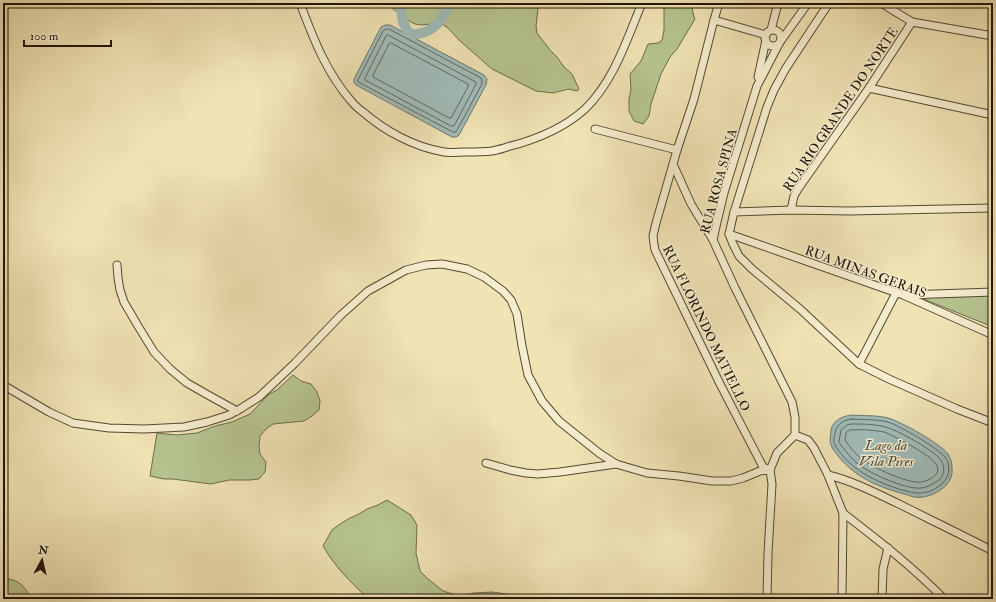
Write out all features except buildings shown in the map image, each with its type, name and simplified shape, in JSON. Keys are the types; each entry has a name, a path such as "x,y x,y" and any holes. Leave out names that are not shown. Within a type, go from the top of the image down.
{"street":[{"path":"300,3 324,60 338,85 353,103 372,120 393,134 421,146 444,152 492,151 544,136 567,124 585,109 600,91 622,51 642,3"},
{"name":"RUA FLORINDO MATIELLO","path":"719,3 694,99 676,150 653,236 655,250 713,370 763,467 770,470"},
{"path":"756,86 767,35 778,3"},
{"name":"RUA ROSA SPINA","path":"795,435 795,417 792,402 735,288 713,240 724,193 756,86 780,42 808,3"},
{"path":"829,3 786,68 767,107 734,212 729,234 732,244 739,256 752,269 800,309 859,364 957,410 993,423"},
{"path":"881,3 912,22 993,36"},
{"path":"714,20 767,35"},
{"name":"RUA RIO GRANDE DO NORTE","path":"791,210 794,196 798,189 912,22"},
{"path":"774,30 778,31 781,34 780,42 777,45 769,44 767,35 774,30"},
{"path":"868,88 993,115"},
{"path":"595,129 676,150"},
{"path":"673,164 691,204 713,240"},
{"path":"734,212 993,208"},
{"name":"RUA MINAS GERAIS","path":"729,234 899,294 993,335"},
{"path":"3,385 49,412 74,423 109,428 144,429 184,427 206,422 237,411 259,397 295,363 341,315 368,291 406,270 426,265 442,264 467,269 484,277 503,291 511,300 517,314 528,375 542,401 559,421 599,453 616,464 647,473 712,481 731,481 770,470"},
{"path":"117,265 120,290 124,302 154,352 170,369 187,383 237,411"},
{"path":"859,364 899,294 993,292"},
{"path":"767,599 772,484 770,470 777,452 795,435 808,440 814,448 828,474 843,513 842,599"},
{"path":"486,464 510,470 538,474 616,464"},
{"path":"828,474 843,478 993,551"},
{"path":"843,513 888,548 944,599"},
{"path":"882,599 883,569 888,548"}],"green space":[{"path":"388,3 548,3 538,9 536,26 537,33 564,67 572,74 579,89 577,91 569,89 553,93 536,91 492,69 442,24 415,24 407,20"},
{"path":"664,3 696,3 692,8 695,19 677,49 670,57 661,74 651,104 649,116 643,124 634,121 629,111 631,89 630,74 641,61 648,44 658,43 662,40 664,30"},
{"path":"993,294 993,327 916,296"},
{"path":"293,375 301,381 311,384 317,392 320,401 319,410 304,421 273,424 266,429 260,436 259,446 260,454 266,462 265,472 259,479 229,480 211,484 150,476 157,433 177,435 197,433 215,426 232,422 250,414 269,394 277,390"},
{"path":"387,500 411,515 417,525 416,553 420,571 443,591 456,595 492,592 514,595 517,599 369,599 344,574 323,546 332,530 340,524"},
{"path":"3,578 15,581 23,586 28,593 27,599 3,599"}],"water":[{"path":"390,25 484,75 487,79 486,85 459,135 456,137 452,137 356,85 354,82 354,79 381,27"},
{"name":"Lago da Vila Pires","path":"845,416 874,416 894,420 929,439 944,450 948,454 951,461 952,474 944,488 928,496 915,497 870,482 846,465 832,448 830,443 831,430 836,421"}],"waterway":[{"path":"400,3 403,22 408,32 414,34 422,33 433,28 445,14 449,3"}]}
